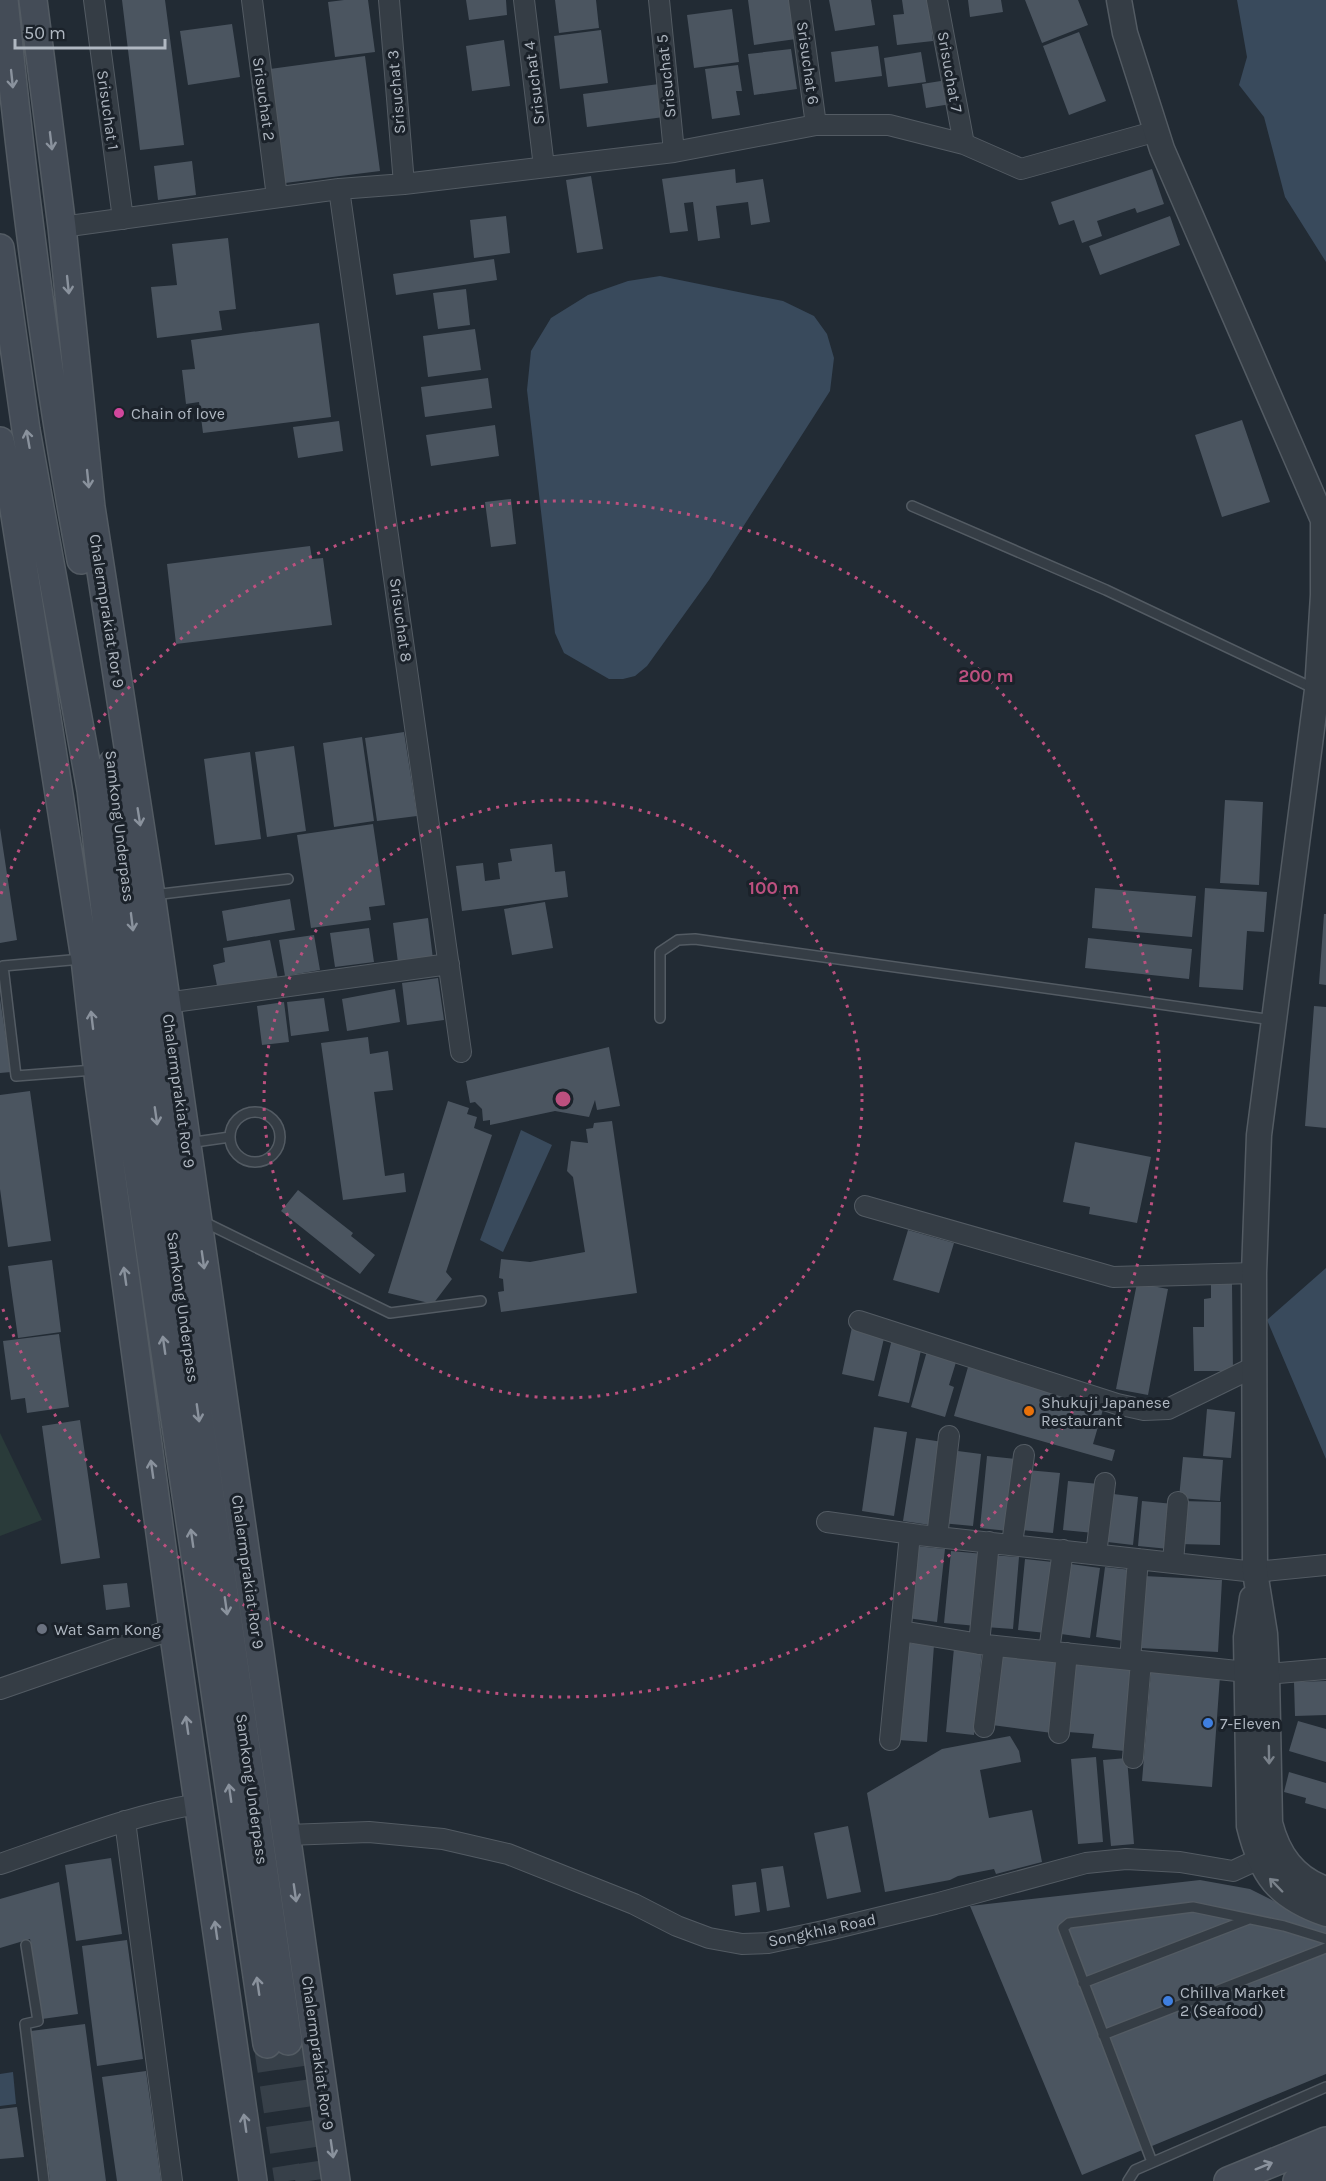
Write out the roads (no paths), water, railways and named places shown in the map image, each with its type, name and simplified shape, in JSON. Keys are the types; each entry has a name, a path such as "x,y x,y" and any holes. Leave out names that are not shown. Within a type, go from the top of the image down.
{"main road":[{"name":"Chalermprakiat Ror 9","path":"4,0 17,129 46,345 69,498 84,573"},
{"name":"Chalermprakiat Ror 9","path":"33,0 62,227 91,507 151,895 336,2181"},
{"path":"0,248 26,430 52,579 57,783"},
{"path":"0,441 6,490 85,958 173,1629 253,2181"},
{"path":"84,573 132,772"},
{"name":"Samkong Underpass","path":"52,579 91,790 125,1080 277,2043 150,1076 116,787 84,573"},
{"path":"1228,2181 1326,2141"},
{"path":"1297,2181 1326,2169"}],"street":[{"name":"Srisuchat 1","path":"94,0 123,219"},
{"name":"Srisuchat 2","path":"252,0 277,197"},
{"name":"Srisuchat 3","path":"389,0 404,184"},
{"name":"Srisuchat 4","path":"524,0 544,166"},
{"name":"Srisuchat 5","path":"658,0 674,152"},
{"name":"Srisuchat 6","path":"799,0 816,125"},
{"name":"Srisuchat 7","path":"937,0 963,144"},
{"path":"1119,0 1125,33 1156,131 1324,521 1323,595 1317,690 1259,1135 1254,1273 1256,1572 1265,1635 1257,1673 1249,1826 1265,1873 1283,1892 1305,1907 1326,1914"},
{"path":"62,227 339,189 404,184 674,152 816,125 889,124 963,144 1021,169 1156,131"},
{"name":"Srisuchat 8","path":"339,189 461,1052"},
{"path":"166,1003 449,964"},
{"path":"865,1206 1113,1277 1254,1273"},
{"path":"859,1321 1118,1404 1144,1410 1168,1409 1254,1367"},
{"path":"938,1537 949,1436"},
{"path":"1012,1544 1024,1455"},
{"path":"1096,1554 1105,1483"},
{"path":"1173,1562 1178,1502"},
{"path":"827,1522 910,1534 1256,1572 1326,1565"},
{"path":"890,1740 910,1534"},
{"path":"984,1727 989,1542"},
{"path":"1059,1733 1058,1652 1063,1550"},
{"path":"1133,1758 1138,1559"},
{"path":"0,1689 173,1629"},
{"path":"901,1631 987,1645 1257,1673 1326,1670"},
{"path":"1257,1673 1269,1823 1275,1842 1285,1861 1302,1878 1326,1888"},
{"path":"0,1864 125,1821 171,1808 198,1804"},
{"path":"125,1821 171,2181"},
{"name":"Songkhla Road","path":"287,1835 369,1832 443,1839 508,1854 634,1904 677,1926 709,1938 742,1944 768,1943 828,1930 1086,1863 1126,1859 1148,1860 1233,1870 1259,1859"}],"lane":[{"path":"912,506 1106,590 1317,690"},
{"path":"151,895 288,879"},
{"path":"660,1018 660,952 678,940 694,939 1273,1020"},
{"path":"85,958 3,966 16,1076 98,1069"},
{"path":"254,1112 267,1114 277,1123 281,1135 277,1150 271,1155 264,1160 249,1161 235,1152 230,1137 233,1125 242,1115 254,1112"},
{"path":"186,1144 230,1137"},
{"path":"197,1219 390,1313 481,1301"},
{"path":"1152,2162 1063,1928 1069,1923 1193,1907 1250,1918 1326,1938"},
{"path":"1083,1983 1250,1918"},
{"path":"26,1945 38,2021 25,2024 44,2181"},
{"path":"1103,2035 1326,1948"},
{"path":"1128,2181 1135,2170 1326,2087"}],"water":[{"path":"1237,0 1326,0 1326,262 1285,197 1264,117 1239,85 1247,57"},
{"path":"660,276 783,301 814,316 827,334 834,358 830,391 709,580 647,666 635,676 609,679 564,653 555,633 527,390 531,351 551,318 588,295 628,281"},
{"path":"521,1130 552,1145 503,1252 480,1240"},
{"path":"1326,1268 1326,1459 1267,1320"},
{"path":"13,2072 16,2104 0,2106 0,2074"}],"tunnel":[{"path":"288,2041 309,2181"},
{"path":"267,2044 288,2181"}],"place":[{"name":"Chain of love","path":"119,413"},
{"name":"Shukuji Japanese Restaurant","path":"1029,1411"},
{"name":"Wat Sam Kong","path":"42,1629"},
{"name":"7-Eleven","path":"1208,1723"},
{"name":"Chillva Market 2 (Seafood)","path":"1168,2001"}]}
